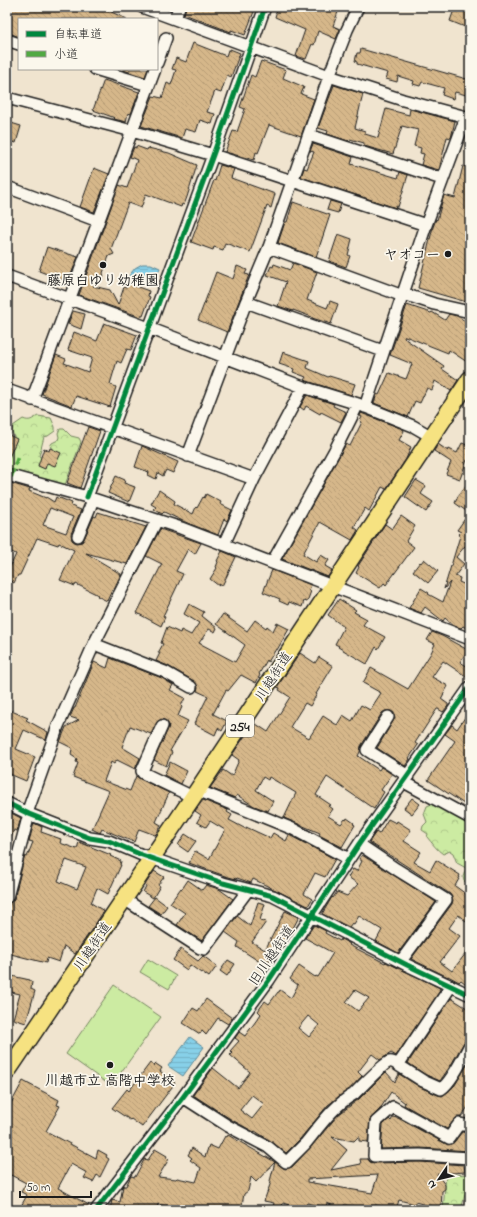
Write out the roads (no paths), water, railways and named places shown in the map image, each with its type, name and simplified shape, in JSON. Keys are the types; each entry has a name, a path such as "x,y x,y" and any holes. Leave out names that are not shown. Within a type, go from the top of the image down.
{"highway":[{"name":"川越街道","path":"7,1072 195,794 470,379"}],"street":[{"path":"142,7 329,76 403,100 468,118 442,179 383,351 361,405 272,563"},
{"path":"175,20 179,7"},
{"path":"78,536 113,427 148,328 213,155 265,7"},
{"path":"188,456 246,302 269,246 329,76 347,30 358,7"},
{"path":"158,60 166,38"},
{"path":"7,40 18,44"},
{"path":"98,70 148,85"},
{"path":"32,400 155,70"},
{"path":"7,98 132,131 213,155 426,225"},
{"path":"309,135 442,179"},
{"path":"7,187 98,222"},
{"path":"269,246 403,295 470,312"},
{"path":"7,276 303,387 361,405 413,426 432,436"},
{"path":"246,302 383,351"},
{"path":"224,544 254,479 303,387"},
{"path":"7,390 254,479"},
{"path":"7,476 90,498 157,520 224,544 470,639"},
{"path":"7,897 28,814 58,726 94,644 157,520"},
{"path":"94,644 165,672 191,687"},
{"name":"旧川越街道","path":"96,1210 183,1097 269,980 349,859 470,687"},
{"path":"388,717 367,750 406,779 470,818"},
{"path":"162,726 142,771 143,773 195,794 293,829 349,859"},
{"path":"7,803 28,814 90,838 109,841 151,858 224,883 272,896 401,962 470,995"},
{"path":"360,844 396,869 446,900 401,962"},
{"path":"124,899 200,948 204,949 248,890"},
{"path":"398,1065 451,986"},
{"path":"183,1097 228,1126 268,1147 286,1162 304,1145 330,1115 389,1062 392,1061 423,1081 441,1089 444,1088 454,1073 470,1045"},
{"path":"470,1126 459,1124 449,1138 393,1107 376,1122 374,1156 420,1154 470,1158"}],"water":[{"path":"142,264 151,264 160,268 152,286 128,277 135,268"},
{"path":"190,1037 204,1047 183,1076 168,1066"}],"place":[{"name":"ヤオコー","path":"448,254"},
{"name":"藤原白ゆり幼稚園","path":"103,265"},
{"name":"川越市立 高階中学校","path":"110,1065"}]}
